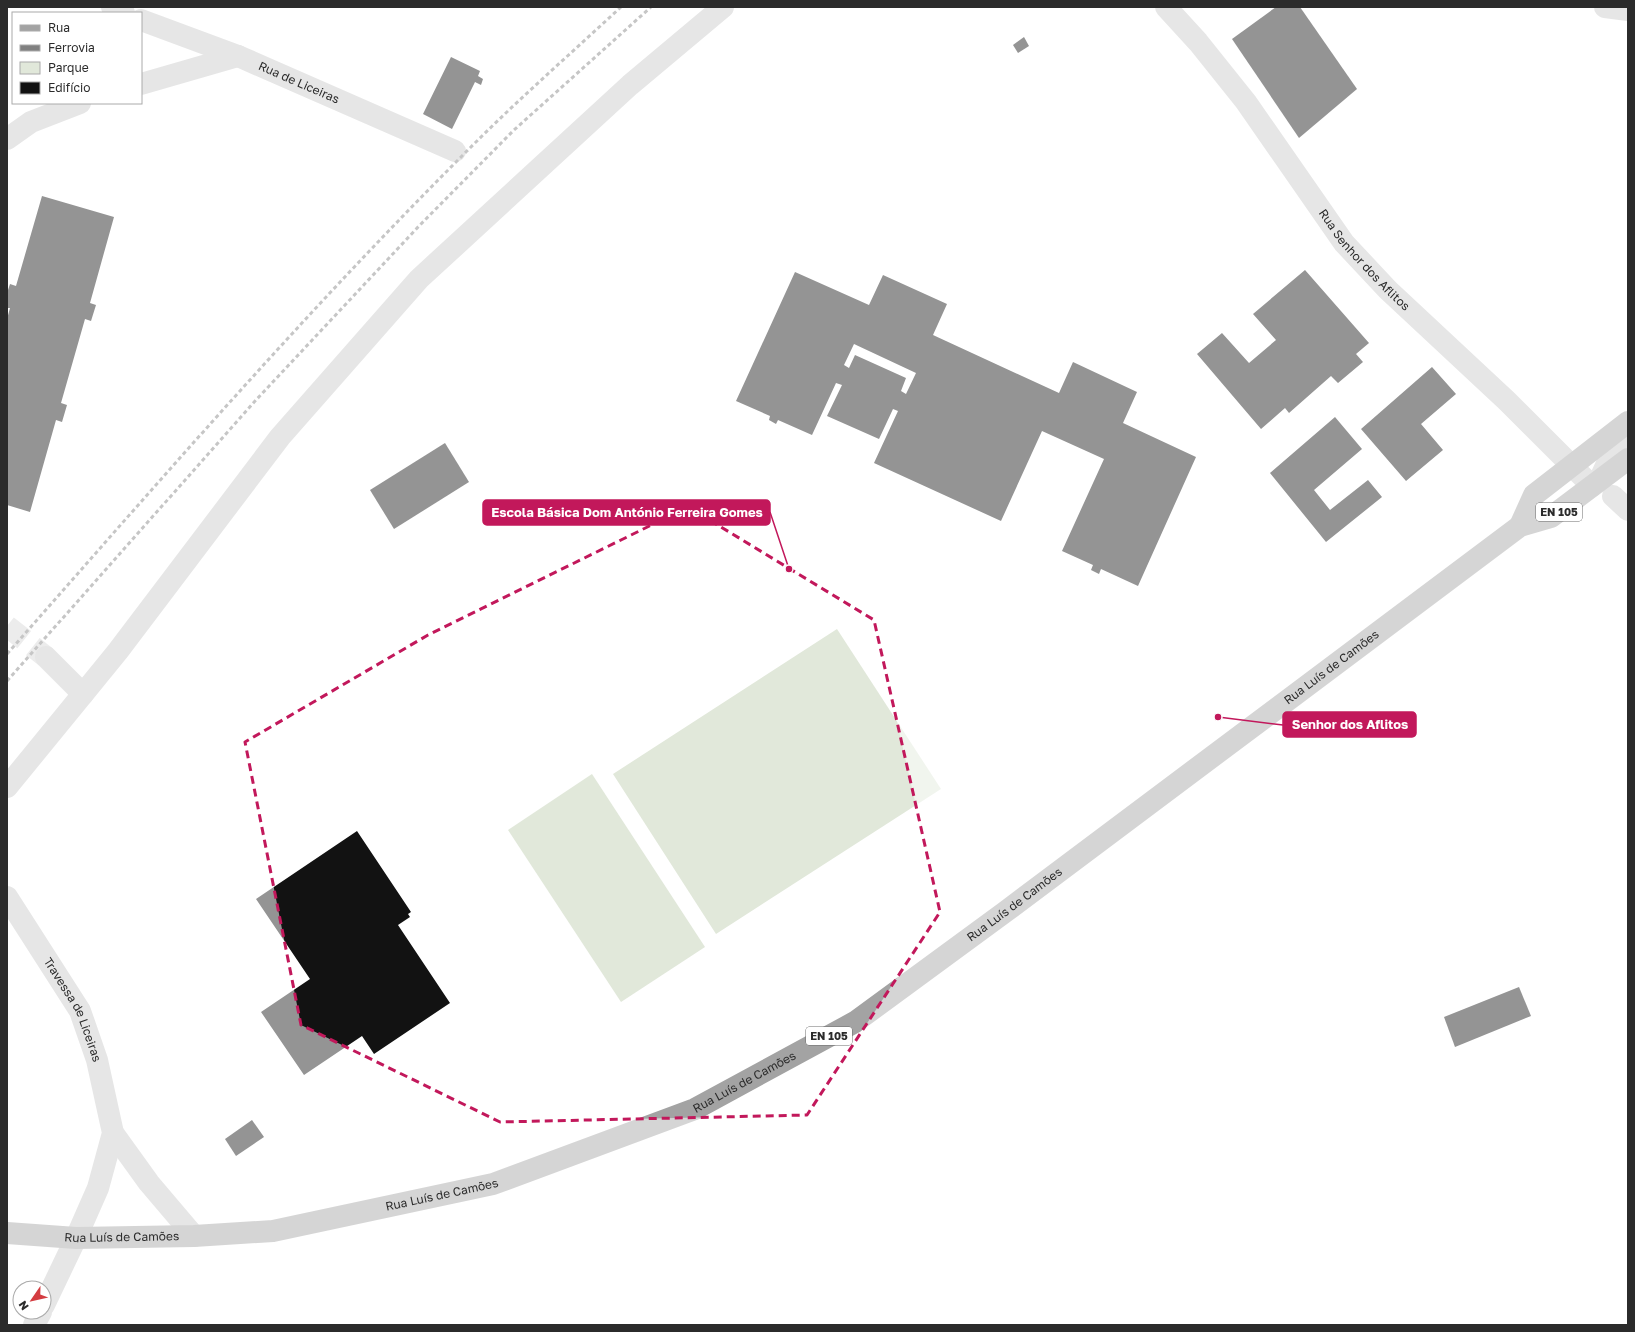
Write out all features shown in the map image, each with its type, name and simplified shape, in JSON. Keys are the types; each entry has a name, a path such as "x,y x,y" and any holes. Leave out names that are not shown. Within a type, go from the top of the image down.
{"main road":[{"name":"Rua Luís de Camões","path":"1520,526 1534,495 1628,422"},
{"name":"Rua Luís de Camões","path":"7,1233 76,1238 194,1236 273,1231 493,1184 695,1109 855,1022 1520,526 1551,517 1608,493 1628,459"}],"street":[{"path":"112,7 122,12"},
{"path":"7,787 118,651 280,437 419,279 630,85 723,7"},
{"name":"Rua Senhor dos Aflitos","path":"1166,7 1198,42 1246,102 1344,243 1388,290 1507,401 1572,465 1608,493"},
{"path":"1605,7 1628,10"},
{"name":"Rua de Liceiras","path":"142,20 238,56 455,151"},
{"path":"142,84 238,56"},
{"path":"7,138 31,122 77,104"},
{"path":"1608,493 1612,453 1628,440"},
{"path":"46,657 83,694"},
{"name":"Travessa de Liceiras","path":"7,897 80,1011 98,1060 113,1133 149,1183 194,1236"},
{"name":"Travessa de Liceiras","path":"52,1288 98,1188 113,1133"}],"highlighted area":[{"path":"688,507 874,620 940,912 807,1115 500,1122 301,1025 245,742 428,635"}],"green space":[{"path":"837,629 941,789 716,934 613,774"},
{"path":"592,774 705,947 621,1002 508,830"}],"building":[{"path":"1276,7 1300,7 1357,89 1299,138 1232,39"},
{"path":"1024,37 1029,46 1018,53 1013,45"},
{"path":"451,57 480,71 478,76 483,79 481,85 475,82 452,129 423,114"},
{"path":"42,196 114,217 90,303 96,305 91,321 85,319 61,403 67,405 62,422 56,420 30,512 7,505 7,319 10,308 7,308 7,293 10,284 16,286"},
{"path":"1305,270 1369,343 1356,354 1363,362 1338,383 1331,376 1289,413 1285,408 1261,429 1197,354 1222,333 1249,363 1276,340 1253,314"},
{"path":"795,272 869,305 883,275 947,304 933,335 1059,393 1073,362 1137,392 1123,423 1196,457 1138,586 1101,569 1099,574 1091,570 1093,565 1062,551 1104,459 1042,431 1001,521 874,463 898,411 893,409 879,439 827,416 842,385 836,383 812,435 778,420 776,424 769,420 770,416 736,401","holes":["854,344 916,373 906,394 901,391 906,378 855,355 849,368 844,365"]},
{"path":"1432,367 1456,394 1421,424 1443,450 1406,481 1361,429"},
{"path":"1335,417 1362,449 1314,490 1330,510 1368,480 1382,497 1326,542 1270,473"},
{"path":"445,443 469,482 394,529 370,490"},
{"path":"357,831 411,912 408,914 410,917 398,925 450,1003 374,1054 362,1036 304,1075 261,1012 310,979 256,899"},
{"path":"1519,987 1531,1016 1455,1047 1444,1017"},
{"path":"252,1120 264,1137 236,1156 225,1139"}],"tunnel":[{"path":"7,626 46,657"}],"railway":[{"path":"7,654 230,402 344,278 480,138 621,7"},
{"path":"7,681 256,400 419,226 514,130 651,7"}],"place":[{"name":"Escola Básica Dom António Ferreira Gomes","path":"789,569"},
{"name":"Senhor dos Aflitos","path":"1218,717"}]}
